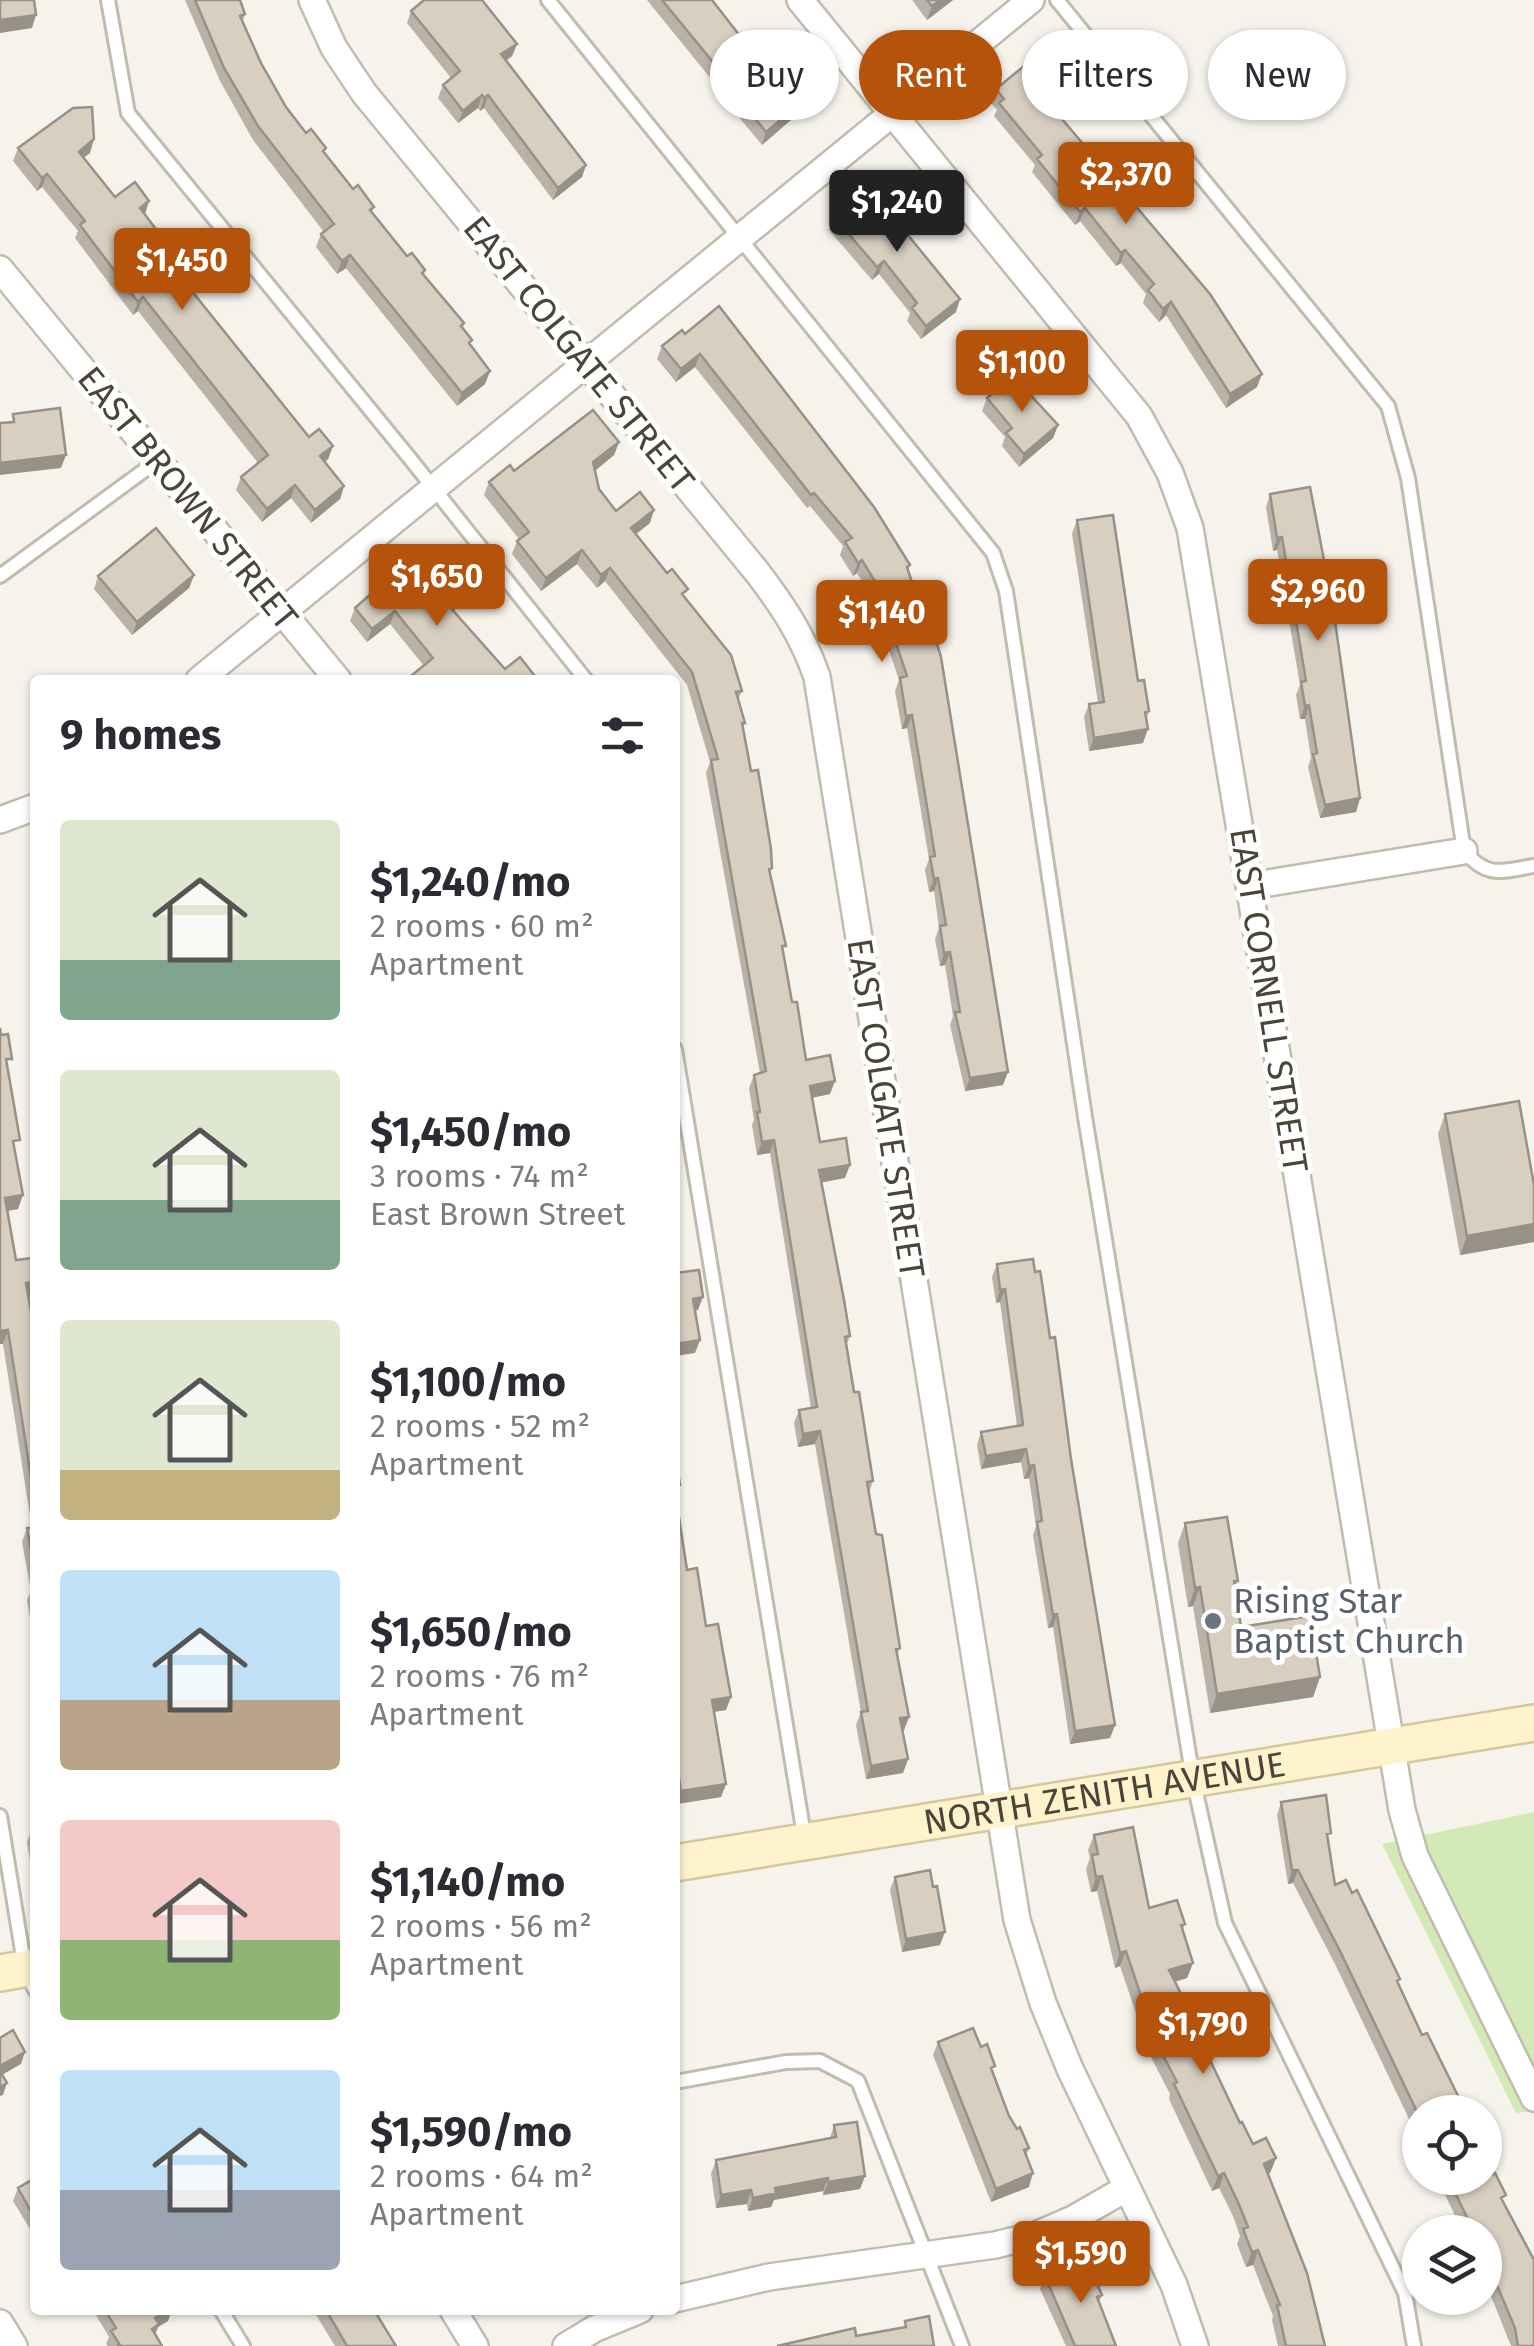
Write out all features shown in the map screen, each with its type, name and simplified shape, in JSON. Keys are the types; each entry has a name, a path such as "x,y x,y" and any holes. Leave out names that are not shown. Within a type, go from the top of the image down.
{"street":[{"name":"EAST COLGATE STREET","path":"312,0 334,48 364,93 792,618 817,677 1018,1920 1043,2003 1070,2069 1174,2285 1196,2346"},
{"name":"EAST CORNELL STREET","path":"800,0 859,72"},
{"path":"994,30 1031,0"},
{"path":"205,675 883,120"},
{"name":"EAST CORNELL STREET","path":"898,120 1139,416 1170,473 1190,528 1402,1810 1415,1856 1534,2098"},
{"name":"EAST BROWN STREET","path":"0,269 334,675"},
{"path":"0,820 30,809"},
{"path":"1250,886 1464,851"},
{"name":"NORTH ZENITH AVENUE","path":"680,1862 1534,1724"},
{"path":"680,2298 769,2277 995,2245 1036,2235 1073,2220 1128,2188"},
{"path":"457,2315 476,2346"},
{"path":"566,2346 594,2328 627,2315"},
{"path":"0,2323 14,2346"}],"lane":[{"path":"108,0 128,112 582,675"},
{"path":"548,0 993,553 1006,591 1085,1118 1193,1778 1225,1923 1405,2293 1414,2346"},
{"path":"1058,0 1388,406 1408,478 1464,851 1484,870 1534,866"},
{"path":"0,576 158,460"},
{"path":"680,1079 806,1842"},
{"path":"0,1816 24,1974"},
{"path":"680,2081 786,2062 820,2061 858,2081 962,2346"},
{"path":"224,2315 243,2346"}],"green space":[{"path":"1534,1812 1534,2111 1516,2113 1382,1844"}],"building":[{"path":"0,0 34,0 36,15 0,20"},
{"path":"195,0 240,0 245,14 240,16 286,107 306,133 311,129 353,189 358,185 374,207 370,210 407,256 412,253 425,270 422,273 464,323 461,326 472,340 469,343 490,371 462,393 350,255 342,261 321,234 334,224 258,126 224,68"},
{"path":"424,0 482,0 517,44 501,54 586,165 558,188 488,95 482,95 463,111 443,85 460,71 411,11"},
{"path":"662,0 712,0 735,30 710,30 710,58"},
{"path":"1022,68 1022,120 1063,120 1210,294 1262,374 1230,394 1171,302 1163,309 1148,290 1154,284 1125,250 1121,253 1085,208 1080,212 1037,159 1042,155 1002,107 1002,84"},
{"path":"92,107 94,139 79,152 115,197 135,182 149,201 140,208 155,228 146,234 309,437 319,429 333,446 320,456 344,486 315,510 295,485 267,509 241,477 268,455 143,297 138,302 80,225 85,221 47,174 42,178 18,148 73,108"},
{"path":"756,120 780,120 766,132"},
{"path":"864,191 872,201 877,197 960,299 926,326 912,308 917,303 884,261 877,267 834,217"},
{"path":"719,306 874,507 910,565 907,567 919,604 924,602 941,657 1008,1072 970,1078 955,1012 960,1012 950,952 944,953 940,926 946,925 930,857 935,856 912,715 906,716 900,678 907,676 876,583 845,542 852,538 814,493 811,495 700,354 681,369 662,346 682,330 685,334"},
{"path":"1013,376 1058,425 1024,454 1006,433 1012,428 987,398"},
{"path":"60,408 66,455 0,463 0,423 14,422 13,414"},
{"path":"593,410 619,442 593,462 599,489 616,511 640,492 654,510 631,528 667,573 672,569 688,589 682,594 731,655 742,691 736,692 745,723 751,771 758,770 771,849 769,869 806,1060 830,1055 835,1081 810,1086 820,1142 846,1138 850,1165 819,1170 850,1336 845,1337 854,1392 859,1392 873,1481 867,1482 876,1534 882,1535 900,1648 896,1649 909,1717 900,1718 908,1759 871,1766 861,1712 868,1711 820,1431 803,1434 799,1410 817,1407 774,1140 762,1142 757,1112 754,1075 766,1071 711,760 718,759 692,672 610,568 601,575 582,550 546,578 517,541 529,532 489,482 510,465 514,471"},
{"path":"1310,487 1333,607 1360,798 1325,805 1313,754 1317,753 1309,705 1305,706 1301,682 1306,681 1282,537 1277,538 1270,494"},
{"path":"1113,515 1138,681 1144,680 1148,729 1094,738 1089,704 1104,702 1077,520"},
{"path":"156,528 194,575 137,622 98,576"},
{"path":"408,561 426,583 440,571 460,597 449,606 505,669 520,657 534,675 412,675 433,658 395,611 372,629 355,608"},
{"path":"0,1028 1,1035 8,1034 12,1059 6,1059 20,1140 13,1141 23,1195 5,1198 16,1260 30,1258 30,1283 26,1283 30,1306 30,1471 8,1330 0,1331"},
{"path":"1519,1101 1534,1185 1534,1224 1467,1236 1445,1114"},
{"path":"1033,1259 1035,1272 1040,1271 1050,1338 1055,1337 1115,1725 1075,1731 1057,1614 1053,1615 1037,1522 1042,1521 1034,1465 1029,1466 1026,1449 986,1456 981,1432 1023,1425 1005,1289 1000,1290 997,1264"},
{"path":"699,1270 703,1297 693,1299 700,1340 680,1343 680,1272"},
{"name":"Rising Star Baptist Church","path":"1227,1517 1241,1627 1310,1616 1320,1677 1217,1694 1185,1523"},
{"path":"680,1524 687,1570 697,1568 706,1626 718,1624 731,1697 712,1700 726,1784 681,1791"},
{"path":"1326,1795 1335,1885 1346,1880 1352,1893 1357,1890 1422,2035 1427,2033 1458,2095 1409,2095 1298,1870 1292,1870 1281,1802"},
{"path":"1133,1827 1149,1908 1177,1900 1185,1924 1181,1925 1193,1963 1169,1970 1240,2123 1253,2144 1266,2138 1276,2158 1264,2164 1307,2273 1325,2346 1286,2346 1280,2305 1258,2250 1252,2252 1238,2202 1224,2173 1218,2176 1174,2084 1177,2082 1143,2017 1147,2014 1126,1951 1120,1953 1102,1876 1096,1877 1092,1855 1098,1854 1094,1835"},
{"path":"930,1870 933,1887 937,1886 945,1932 906,1939 895,1877"},
{"path":"973,2028 981,2047 987,2044 995,2066 991,2068 1009,2116 1017,2129 1020,2127 1029,2148 1024,2150 1033,2173 996,2189 938,2042"},
{"path":"13,2030 25,2052 0,2066 0,2038"},
{"path":"857,2122 865,2176 775,2188 776,2193 753,2198 751,2190 721,2195 716,2160 836,2137 834,2125"},
{"path":"30,2181 30,2210 18,2188"},
{"path":"1502,2187 1506,2195 1501,2198 1534,2260 1534,2346 1518,2346 1502,2297 1502,2215 1466,2215 1456,2195 1502,2195"},
{"path":"1081,2260 1102,2295 1097,2297 1116,2346 1075,2346 1045,2276"},
{"path":"108,2315 161,2315 155,2318 159,2324 152,2329 162,2346 117,2346 120,2345 111,2331 116,2328"},
{"path":"329,2315 377,2315 396,2346 347,2346"},
{"path":"929,2316 934,2346 777,2346 855,2328 856,2336 906,2327 905,2321"}],"place":[{"name":"Rising Star Baptist Church","path":"1213,1621"}]}
